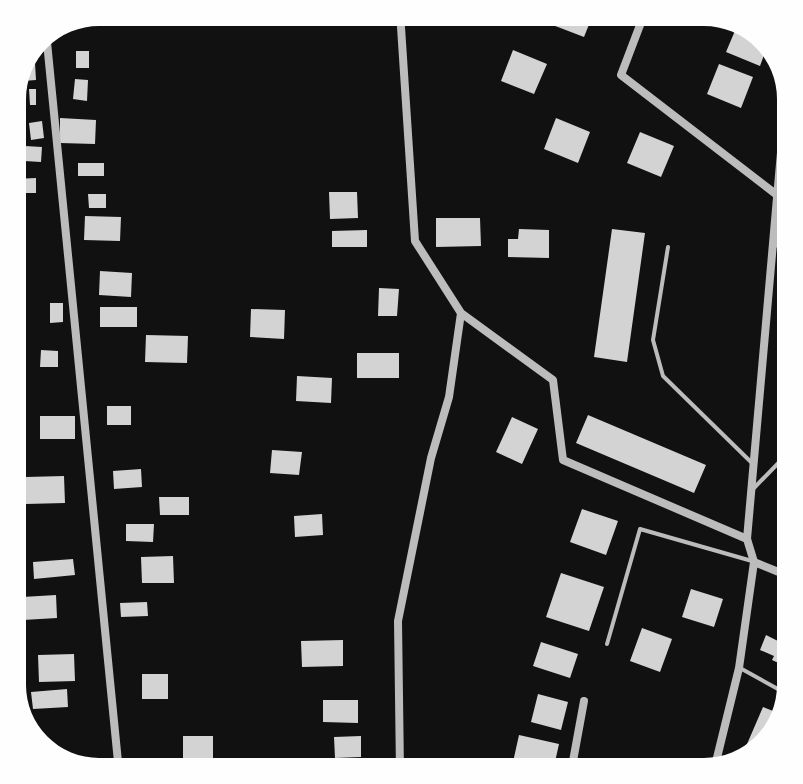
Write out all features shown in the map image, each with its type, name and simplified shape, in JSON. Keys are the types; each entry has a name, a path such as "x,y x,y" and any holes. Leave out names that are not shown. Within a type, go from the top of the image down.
{"street":[{"path":"401,26 415,241 461,313 553,380 563,460 747,539"},
{"path":"640,26 621,75 777,195 747,539 754,562 739,668 717,757"},
{"path":"48,48 118,758"},
{"path":"400,758 398,621 431,458 449,397 461,313"},
{"path":"754,562 777,571"},
{"path":"574,758 584,701"}],"lane":[{"path":"773,244 777,246"},
{"path":"668,247 653,340 663,376 753,465"},
{"path":"751,491 777,464"},
{"path":"607,644 640,529 754,562"},
{"path":"739,668 777,688"}],"building":[{"path":"555,26 588,26 584,37"},
{"path":"734,33 748,41 763,57 760,66 726,52"},
{"path":"513,50 547,64 534,94 501,81"},
{"path":"76,51 89,51 89,68 76,68"},
{"path":"719,64 753,77 741,108 707,94"},
{"path":"35,65 36,80 28,81"},
{"path":"75,79 88,80 87,101 73,99"},
{"path":"29,89 36,89 36,105 30,105"},
{"path":"60,118 96,120 95,144 60,143"},
{"path":"556,118 590,132 578,163 544,149"},
{"path":"42,121 44,138 31,140 29,123"},
{"path":"640,132 674,146 661,177 627,163"},
{"path":"26,146 42,147 41,162 26,161"},
{"path":"78,163 104,163 104,176 78,176"},
{"path":"26,178 36,178 36,193 26,193"},
{"path":"329,192 357,192 358,218 330,219"},
{"path":"88,194 106,194 106,208 89,208"},
{"path":"85,216 121,217 120,241 84,240"},
{"path":"436,218 480,218 481,246 436,247"},
{"path":"519,229 549,230 549,258 508,257 508,239 518,239"},
{"path":"612,229 645,233 627,362 594,357"},
{"path":"367,230 367,247 332,247 332,231"},
{"path":"100,271 132,273 131,297 99,295"},
{"path":"379,288 399,289 397,316 378,316"},
{"path":"50,303 63,303 63,322 50,323"},
{"path":"100,307 137,307 137,327 100,327"},
{"path":"251,309 285,310 284,339 250,337"},
{"path":"146,335 188,336 187,363 145,362"},
{"path":"41,350 58,351 58,367 40,367"},
{"path":"357,353 399,353 399,378 357,378"},
{"path":"297,376 332,378 331,403 296,401"},
{"path":"107,406 131,406 131,425 107,425"},
{"path":"588,415 706,465 694,493 576,443"},
{"path":"40,416 75,416 75,439 40,439"},
{"path":"512,417 538,429 522,464 496,452"},
{"path":"272,450 302,452 299,475 270,473"},
{"path":"141,469 142,487 114,489 113,471"},
{"path":"64,476 65,503 26,504 26,477"},
{"path":"159,497 189,497 189,515 160,515"},
{"path":"582,509 618,521 606,555 570,542"},
{"path":"322,514 323,535 295,537 294,516"},
{"path":"126,524 154,524 153,542 126,541"},
{"path":"173,556 174,583 142,583 141,557"},
{"path":"73,559 75,575 34,579 33,562"},
{"path":"561,573 604,587 589,631 546,617"},
{"path":"691,589 723,599 714,627 682,617"},
{"path":"56,595 57,618 26,620 26,597"},
{"path":"147,602 148,616 121,617 120,603"},
{"path":"642,628 672,639 660,672 630,661"},
{"path":"766,635 777,640 777,662 772,660 774,656 760,650"},
{"path":"343,640 343,666 302,667 301,641"},
{"path":"541,642 578,654 570,678 533,666"},
{"path":"74,654 75,681 39,682 38,655"},
{"path":"142,674 168,674 168,699 142,699"},
{"path":"67,689 68,707 33,709 31,692"},
{"path":"538,694 568,702 561,730 531,722"},
{"path":"323,700 358,700 358,723 323,722"},
{"path":"763,707 772,711 762,729 747,743"},
{"path":"519,735 559,744 556,758 514,758"},
{"path":"183,736 213,736 213,758 183,758"},
{"path":"361,736 361,757 335,758 334,737"}]}
